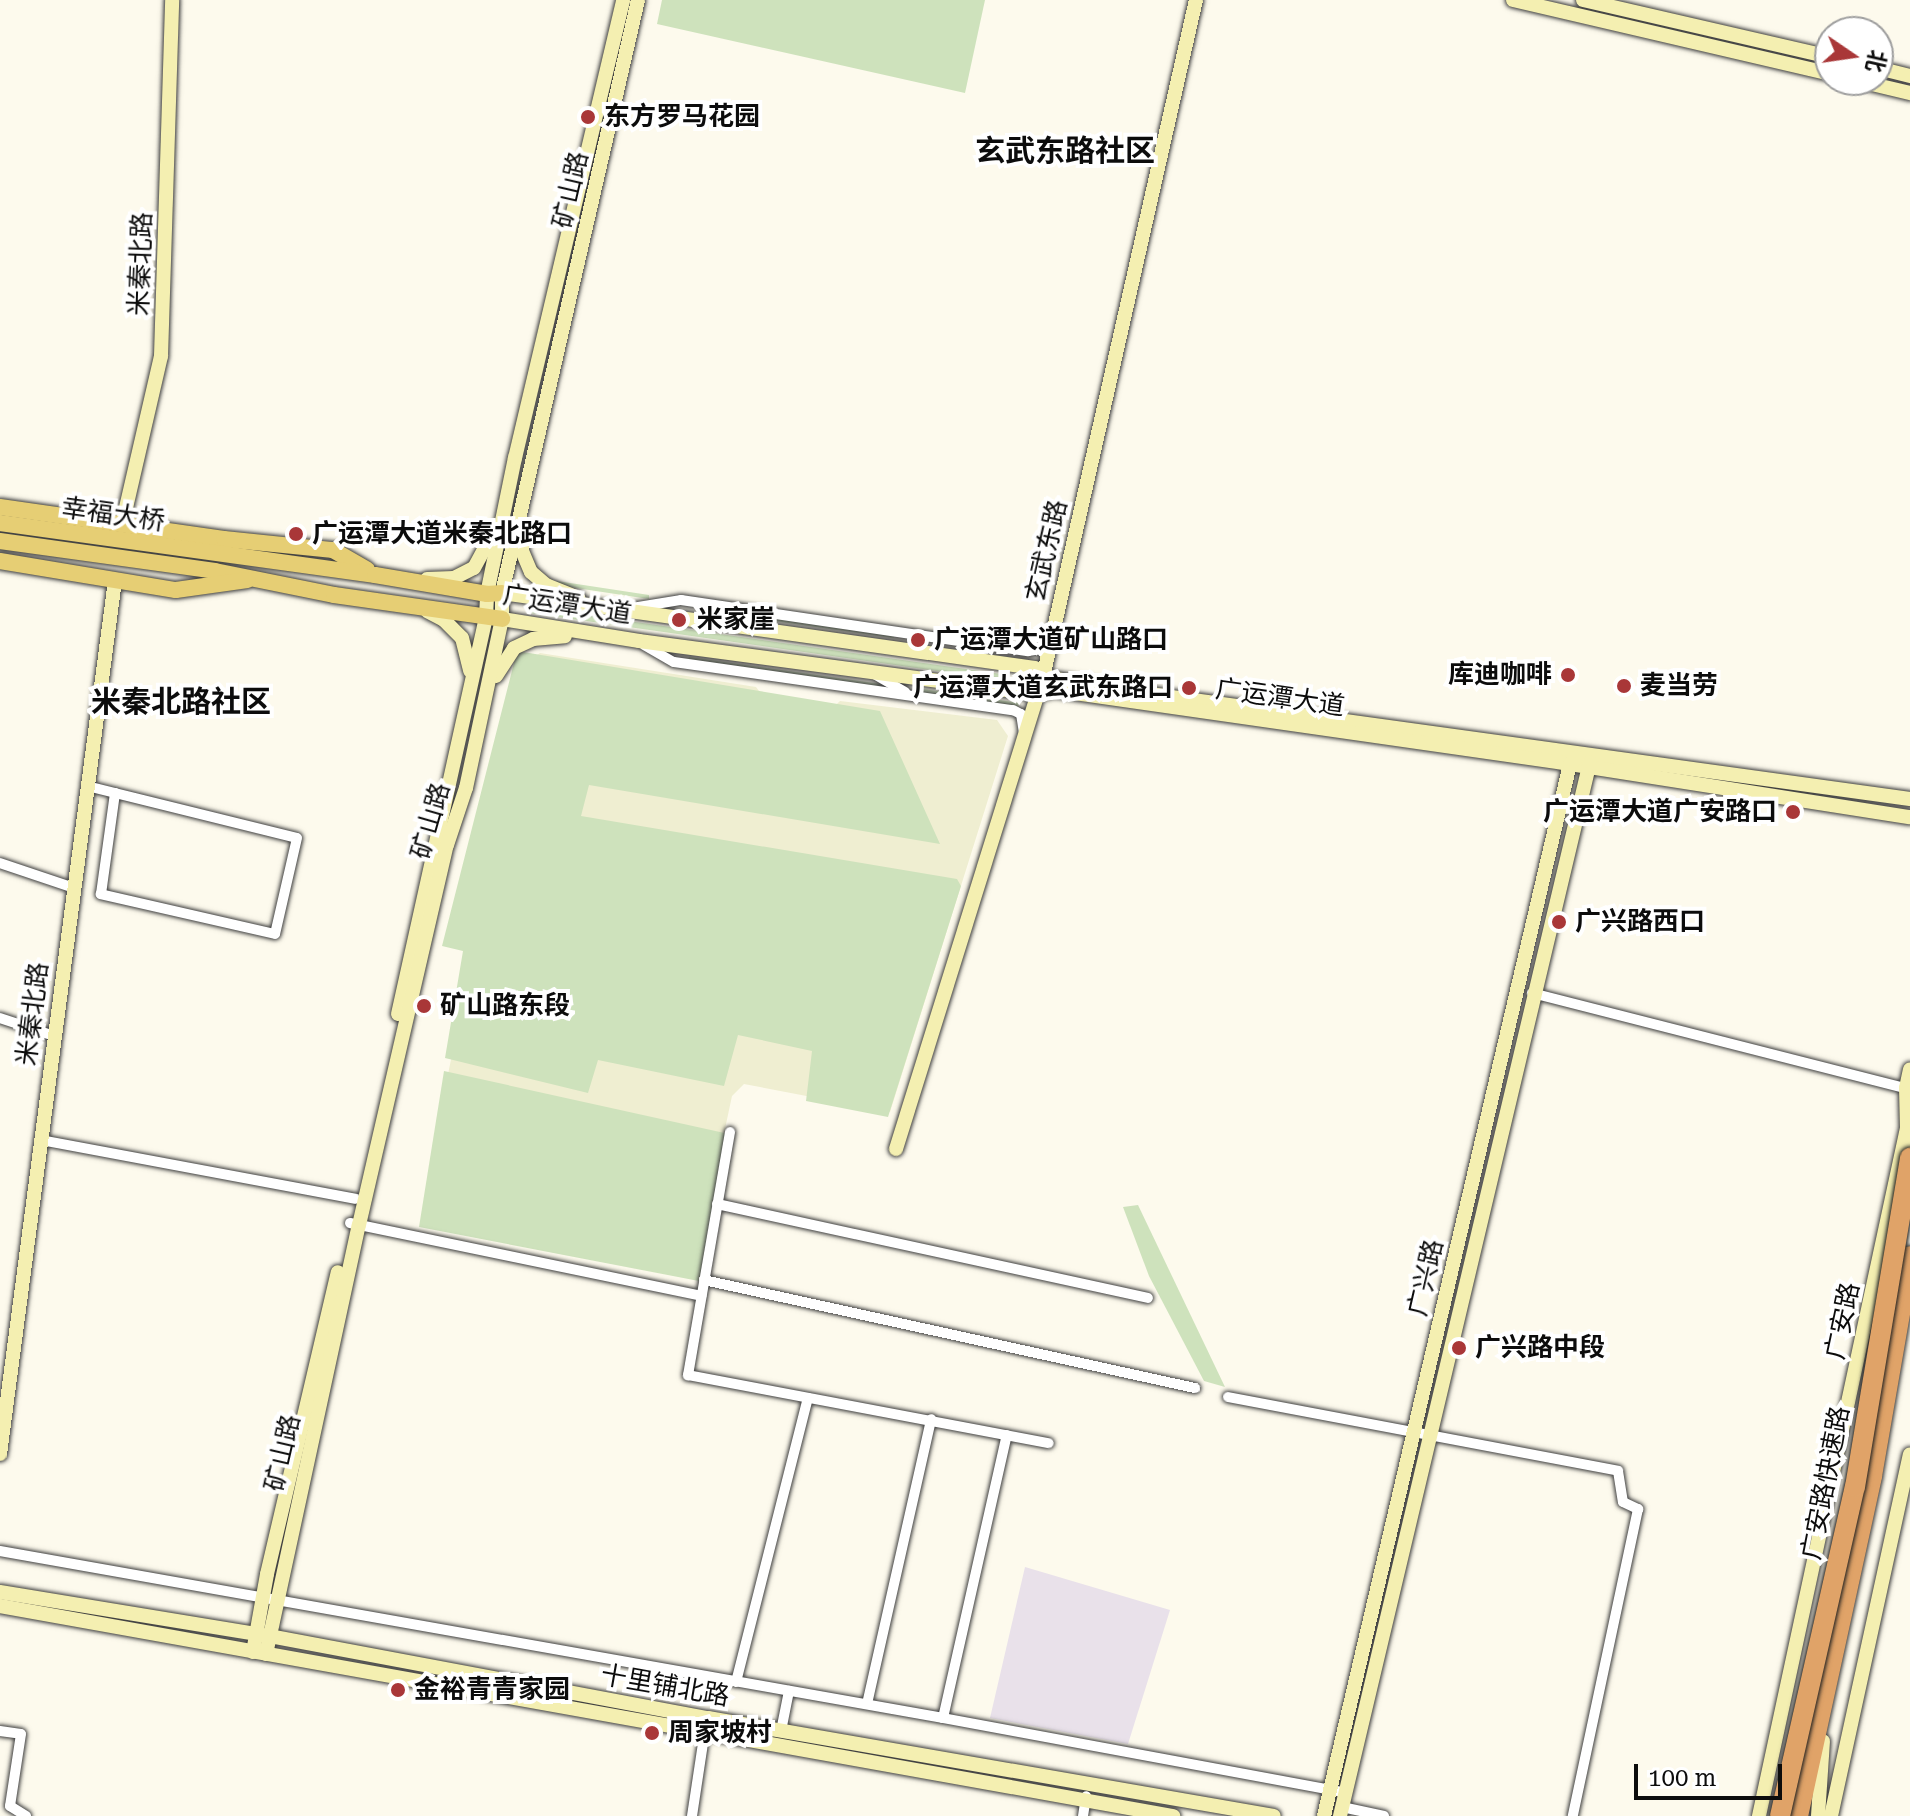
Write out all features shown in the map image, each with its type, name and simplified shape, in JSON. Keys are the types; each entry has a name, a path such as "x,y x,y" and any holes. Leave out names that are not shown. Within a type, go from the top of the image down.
{"highway":[{"name":"广安路快速路","path":"1780,1816 1855,1487 1910,1158"},
{"name":"广安路快速路","path":"1798,1816 1872,1476 1910,1256"}],"main road":[{"name":"米秦北路","path":"122,525 161,356 172,0"},
{"name":"矿山路","path":"259,1653 354,1224 447,845 466,788 484,710 507,493 623,0"},
{"name":"矿山路","path":"494,594 525,505 638,0"},
{"name":"玄武东路","path":"896,1149 1043,677 1196,0"},
{"path":"1513,0 1814,70"},
{"path":"1583,0 1814,53"},
{"path":"403,579 454,578 474,568 487,547 507,493"},
{"path":"525,505 521,547 531,572 546,585 593,604"},
{"path":"0,507 333,550 375,575"},
{"name":"幸福大桥","path":"0,523 217,563"},
{"name":"幸福大桥","path":"0,541 217,563"},
{"path":"0,561 176,590 258,578"},
{"name":"广运潭大道","path":"217,563 375,575 1035,668 1043,677 1582,760 1910,817"},
{"name":"广运潭大道","path":"217,563 258,578 334,595 639,641 1038,694 1054,690 1582,760 1910,799"},
{"name":"米秦北路","path":"0,1454 115,581"},
{"path":"412,605 444,620 462,638 470,662 470,692"},
{"name":"矿山路","path":"354,1224 356,1199 470,692 494,618"},
{"path":"484,710 501,663 514,648 533,639 593,634"},
{"name":"广兴路","path":"1324,1816 1340,1801 1432,1435 1582,760"},
{"name":"广兴路","path":"1340,1801 1415,1430 1582,760"},
{"name":"广安路","path":"1760,1816 1907,1128 1906,1088 1910,1069"},
{"path":"1760,1816 1806,1726 1910,1246"},
{"path":"1818,1816 1821,1754 1910,1315"},
{"path":"1831,1816 1910,1455"},
{"path":"1807,1602 1841,1566"},
{"name":"十里铺北路","path":"0,1592 262,1636 781,1731 1086,1793 1173,1816"},
{"name":"十里铺北路","path":"0,1606 705,1730 1086,1793 1274,1816"}],"street":[{"path":"629,609 681,600 1028,651 1043,649 1053,634"},
{"path":"639,641 674,662 1017,711 1024,723 1022,746"},
{"path":"868,671 912,696"},
{"path":"87,786 297,838 275,934 101,894 115,793"},
{"path":"0,863 74,888"},
{"path":"1532,993 1906,1088"},
{"path":"0,1018 54,1036"},
{"path":"730,1132 688,1375 1049,1443"},
{"path":"41,1140 356,1199"},
{"path":"717,1204 1148,1298"},
{"path":"354,1224 701,1296"},
{"path":"704,1280 1195,1388"},
{"path":"1228,1397 1415,1430 1618,1471 1623,1502 1638,1509 1573,1816"},
{"path":"736,1682 808,1398"},
{"path":"867,1704 931,1419"},
{"path":"943,1718 1007,1435"},
{"path":"0,1551 943,1718 1340,1801 1384,1816"},
{"path":"781,1731 789,1691"},
{"path":"692,1816 705,1730"},
{"path":"0,1731 21,1734 10,1806 26,1816"},
{"path":"1083,1816 1086,1793"}],"shaded area":[{"path":"1025,1567 1170,1610 1128,1744 990,1718"}],"green space":[{"path":"662,0 985,0 965,93 657,24"},
{"path":"557,581 649,595 649,599 556,585"},
{"path":"696,605 895,634 894,638 696,610"},
{"path":"530,607 1008,675 1007,681 530,613"},
{"path":"517,651 880,711 940,844 589,785 581,816 957,879 961,886 888,1117 806,1101 812,1051 738,1035 724,1086 598,1060 588,1093 445,1058 463,951 442,946"},
{"path":"540,653 756,687 776,714 820,720 840,701 997,720 1008,736 890,1112 744,1084 732,1096 716,1171 441,1108 496,842 527,662"},
{"path":"689,657 881,684 880,688 689,661"},
{"path":"916,688 1019,703 1018,708 916,693"},
{"path":"444,1071 729,1134 704,1282 419,1227"},
{"path":"1138,1205 1225,1387 1204,1381 1149,1276 1123,1207"}],"place":[{"name":"东方罗马花园","path":"588,117"},
{"name":"广运潭大道米秦北路口","path":"296,534"},
{"name":"米家崖","path":"679,620"},
{"name":"广运潭大道矿山路口","path":"918,640"},
{"name":"库迪咖啡","path":"1568,675"},
{"name":"麦当劳","path":"1624,686"},
{"name":"广运潭大道玄武东路口","path":"1189,688"},
{"name":"广运潭大道广安路口","path":"1793,812"},
{"name":"广兴路西口","path":"1559,922"},
{"name":"矿山路东段","path":"424,1006"},
{"name":"广兴路中段","path":"1459,1348"},
{"name":"金裕青青家园","path":"398,1690"},
{"name":"周家坡村","path":"652,1733"}],"district":[{"name":"玄武东路社区","path":"1065,151"},
{"name":"米秦北路社区","path":"181,702"}]}
